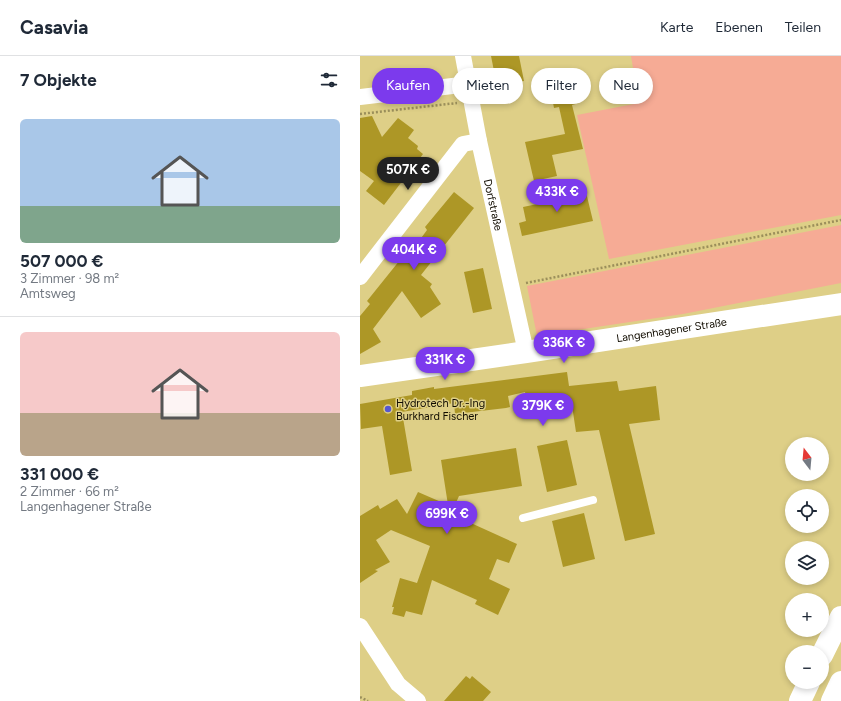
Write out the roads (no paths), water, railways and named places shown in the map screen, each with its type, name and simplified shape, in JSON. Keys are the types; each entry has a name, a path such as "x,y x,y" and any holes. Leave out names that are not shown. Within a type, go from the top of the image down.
{"main road":[{"name":"Langenhagener Straße","path":"360,376 841,304"},
{"path":"827,645 841,617"},
{"path":"832,701 841,682"},
{"path":"800,701 806,689"}],"street":[{"name":"Dorfstraße","path":"463,56 466,68"},
{"path":"360,97 452,86"},
{"name":"Dorfstraße","path":"473,104 479,141 526,352"},
{"path":"360,277 463,144 479,141"},
{"path":"360,626 398,684 418,701"}],"lane":[{"path":"523,518 593,500"}],"place":[{"name":"Hydrotech Dr.-Ing Burkhard Fischer","path":"388,409"}]}
